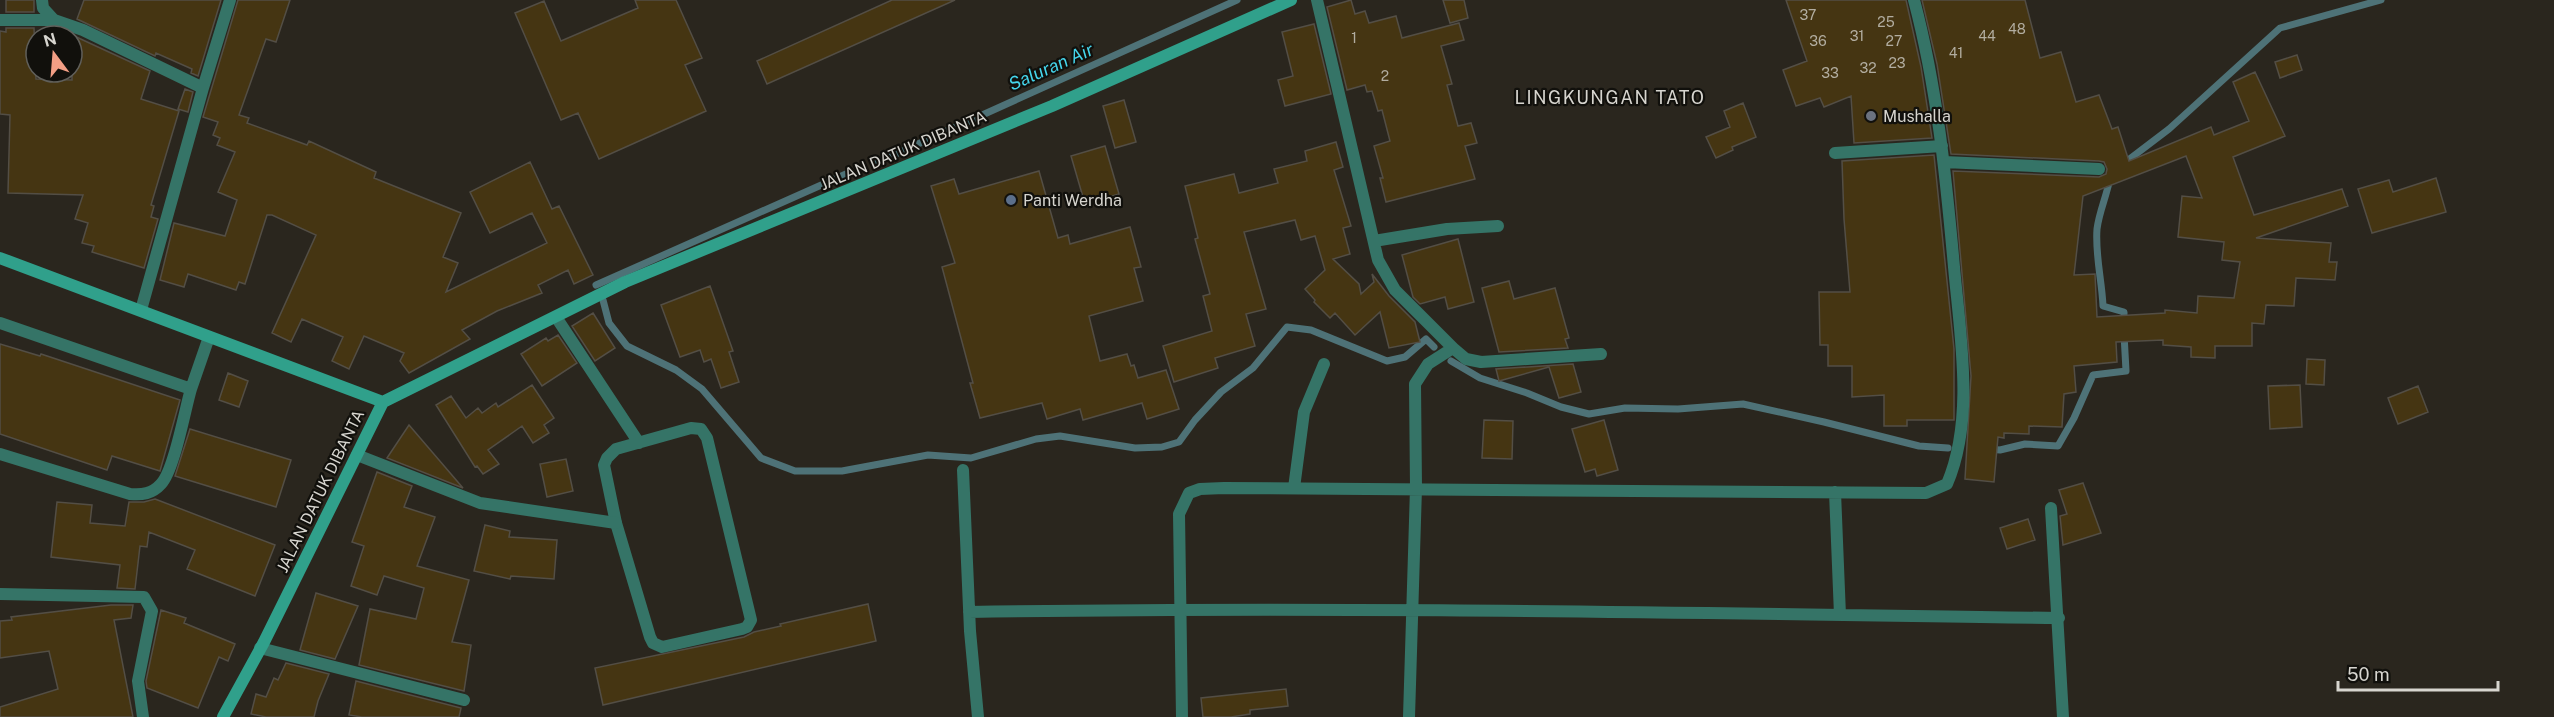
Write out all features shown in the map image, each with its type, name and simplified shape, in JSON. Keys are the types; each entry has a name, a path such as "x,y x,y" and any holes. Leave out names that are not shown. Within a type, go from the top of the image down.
{"main road":[{"name":"JALAN DATUK DIBANTA","path":"223,717 383,402 625,282 1052,106 1291,0"},
{"path":"0,258 383,402"}],"street":[{"path":"42,0 43,8 54,20"},
{"path":"141,310 230,0"},
{"path":"1317,0 1378,260 1395,290 1466,359 1481,362 1601,354"},
{"path":"1182,717 1179,514 1189,493 1200,489 1416,488 1926,493 1947,484 1953,470 1959,442 1963,370 1942,146 1924,37 1914,0"},
{"path":"0,20 54,20 83,30 203,88"},
{"path":"1835,153 1942,146"},
{"path":"1944,162 2099,169"},
{"path":"1374,241 1447,229 1498,226"},
{"path":"556,318 639,443"},
{"path":"0,323 191,389"},
{"path":"0,454 130,494 142,495 153,491 167,475 191,389 209,338"},
{"path":"1409,717 1416,488 1415,384 1428,364 1453,348"},
{"path":"1294,488 1304,412 1324,364"},
{"path":"696,428 705,433 750,623 742,629 662,647 656,645 650,637 616,523 604,465 616,449 639,443 696,428"},
{"path":"357,455 480,503 616,523"},
{"path":"963,470 969,612 978,717"},
{"path":"1835,492 1840,615"},
{"path":"2051,508 2063,717"},
{"path":"0,594 144,597 152,611 138,681 143,717"},
{"path":"969,612 1180,608 1413,609 2059,618"},
{"path":"260,648 464,700"}],"building":[{"path":"6,0 34,0 34,12 6,12"},
{"path":"84,0 221,0 198,76 191,73 192,69 156,53 155,56 77,19"},
{"path":"238,0 290,0 276,42 266,39 239,115 249,118 247,123 307,145 309,141 376,172 374,178 461,213 443,257 458,263 446,292 547,243 532,213 490,233 470,192 530,162 552,209 559,206 593,275 574,284 568,270 538,285 542,293 497,311 462,330 470,339 409,373 400,361 404,353 364,336 349,369 332,361 343,337 302,319 291,342 272,333 316,235 272,215 267,215 245,284 239,282 236,290 188,274 184,287 160,280 174,223 225,236 237,200 218,192 235,152 217,145 220,138 213,135 218,122 203,117"},
{"path":"635,0 676,0 702,58 685,65 706,111 599,159 578,113 561,120 515,13 544,1 561,41 638,8"},
{"path":"892,0 955,0 767,84 757,61"},
{"path":"1351,0 1355,14 1365,11 1369,23 1396,16 1402,38 1459,23 1464,40 1441,46 1452,84 1447,85 1458,126 1471,123 1477,143 1465,146 1475,179 1386,202 1380,178 1383,178 1374,146 1390,141 1382,110 1378,111 1372,91 1367,92 1365,85 1347,90 1327,7"},
{"path":"1443,0 1464,0 1468,18 1450,23"},
{"path":"1786,0 1906,0 1921,67 1932,138 1854,143 1851,96 1824,107 1820,98 1796,106 1783,70 1807,61"},
{"path":"1922,0 2025,0 2040,58 2061,52 2076,102 2099,95 2112,129 2118,127 2129,161 2211,127 2214,135 2249,121 2233,82 2255,72 2285,136 2233,157 2254,215 2342,189 2348,206 2256,238 2331,243 2329,262 2337,262 2335,280 2296,278 2294,306 2266,305 2264,324 2252,323 2252,346 2215,346 2215,358 2191,357 2191,347 2163,345 2163,340 2116,342 2117,362 2074,366 2076,392 2064,394 2062,427 2029,426 2029,434 2004,433 2004,438 1998,437 1994,482 1965,479 1971,376 1953,171 2099,177 2106,174 2107,169 2104,162 2099,161 1951,154 1937,64","holes":["2186,156 2202,198 2182,196 2178,237 2224,242 2222,260 2240,262 2234,298 2198,296 2197,313 2165,310 2165,313 2097,317 2095,274 2074,275 2083,196"]},
{"path":"1314,24 1331,94 1285,106 1278,80 1293,76 1282,32"},
{"path":"6,28 24,28 24,84 84,84 84,41 150,71 141,99 179,111 151,205 154,206 151,217 158,219 144,268 92,252 94,246 82,243 88,223 75,219 83,195 8,193 10,115 0,114 0,31 6,32"},
{"path":"2297,55 2302,70 2280,78 2275,62"},
{"path":"185,89 193,92 188,112 178,109"},
{"path":"1124,100 1136,142 1115,148 1103,106"},
{"path":"1743,103 1756,137 1732,147 1733,150 1716,158 1706,137 1730,127 1724,111"},
{"path":"1336,142 1343,167 1334,170 1351,226 1343,228 1350,254 1333,259 1359,284 1361,294 1374,282 1372,274 1389,296 1415,322 1420,342 1389,348 1380,312 1355,335 1335,313 1330,318 1305,289 1325,270 1315,236 1301,240 1295,220 1244,232 1266,309 1246,314 1255,346 1215,358 1218,368 1174,382 1163,346 1212,331 1203,296 1210,294 1195,239 1198,238 1185,186 1234,174 1239,193 1278,183 1274,169 1307,161 1305,151"},
{"path":"1105,146 1119,194 1085,204 1071,156"},
{"path":"1934,155 1954,349 1954,420 1907,420 1907,426 1884,426 1884,395 1852,397 1852,366 1828,366 1828,345 1820,345 1819,292 1850,292 1842,161"},
{"path":"1039,171 1058,238 1068,235 1070,244 1130,227 1141,267 1134,268 1143,301 1089,316 1100,361 1127,354 1138,378 1166,370 1179,409 1147,419 1142,403 1083,420 1080,409 1047,419 1042,403 980,418 942,267 955,263 931,186 954,179 959,194"},
{"path":"2436,178 2446,212 2372,233 2358,189 2389,180 2393,192"},
{"path":"1458,239 1474,302 1448,309 1445,297 1420,304 1413,297 1402,255"},
{"path":"1509,281 1514,299 1555,288 1569,338 1565,339 1568,348 1499,352 1482,288"},
{"path":"710,286 733,351 729,352 739,382 721,388 711,359 704,362 700,350 680,357 661,305"},
{"path":"593,313 615,348 595,361 572,326"},
{"path":"558,335 577,363 542,386 521,354 546,338 548,341"},
{"path":"0,344 40,356 41,354 180,400 160,471 112,456 107,470 0,434"},
{"path":"2307,359 2325,360 2324,385 2306,384"},
{"path":"1573,364 1581,392 1559,398 1549,367 1499,381 1496,369"},
{"path":"228,373 248,381 239,407 219,400"},
{"path":"532,385 554,418 544,425 549,433 533,443 522,426 488,450 499,464 483,474 477,466 475,467 436,405 451,396 466,418 478,408 482,413 496,403 498,407"},
{"path":"2300,385 2302,427 2270,429 2268,386"},
{"path":"2418,386 2428,412 2398,424 2388,398"},
{"path":"1484,420 1513,421 1512,459 1482,458"},
{"path":"1604,420 1618,470 1597,476 1595,469 1585,472 1572,429"},
{"path":"409,425 463,488 387,458"},
{"path":"190,429 291,460 276,507 175,476"},
{"path":"566,459 573,491 547,497 540,464"},
{"path":"377,472 412,486 404,507 435,517 417,566 469,580 452,642 471,645 464,691 359,665 370,609 416,619 424,588 384,576 377,595 351,586 364,546 352,542"},
{"path":"2083,483 2101,533 2063,545 2060,516 2067,514 2059,490"},
{"path":"155,499 275,545 255,596 187,569 195,550 149,532 147,547 140,546 135,589 117,588 120,565 51,557 57,502 92,505 90,523 125,526 129,502"},
{"path":"2028,519 2035,540 2007,549 2000,528"},
{"path":"485,525 510,531 509,537 557,540 554,579 511,576 510,579 474,571"},
{"path":"316,593 358,606 335,659 300,650"},
{"path":"868,604 876,641 603,705 595,668 744,637 754,632 781,626 780,624"},
{"path":"111,605 133,605 131,618 114,620 133,717 0,717 0,707 58,689 49,651 0,658 0,621 12,620 11,617"},
{"path":"161,610 186,618 184,623 235,644 228,661 219,657 198,708 147,688 146,681"},
{"path":"286,663 329,674 314,717 266,717 251,714 256,694 266,697 274,678 278,680"},
{"path":"356,681 461,708 459,717 349,715"},
{"path":"1286,689 1288,706 1250,710 1250,714 1231,717 1203,717 1201,698"}],"waterway":[{"name":"Saluran Air","path":"878,162 1237,0"},
{"path":"2123,164 2169,129 2280,28 2381,0"},
{"name":"Saluran Air","path":"596,285 846,174"},
{"path":"2110,178 2097,229 2098,258 2103,306 2124,312 2124,323"},
{"path":"603,300 609,323 627,346 676,370 702,389 761,458 795,471 842,471 928,455 971,458 1036,439 1060,436 1135,448 1162,447 1179,442 1195,420 1221,392 1253,368 1287,327 1311,330 1387,361 1405,357 1426,339 1434,347"},
{"path":"1988,449 2000,450 2025,444 2058,446 2074,418 2093,375 2126,371 2124,334"},
{"path":"1451,361 1480,378 1561,407 1589,414 1625,408 1678,409 1743,404 1919,446 1948,448"}],"place":[{"name":"Mushalla","path":"1871,116"},
{"name":"Panti Werdha","path":"1011,200"}],"district":[{"name":"LINGKUNGAN TATO","path":"1610,98"}]}
